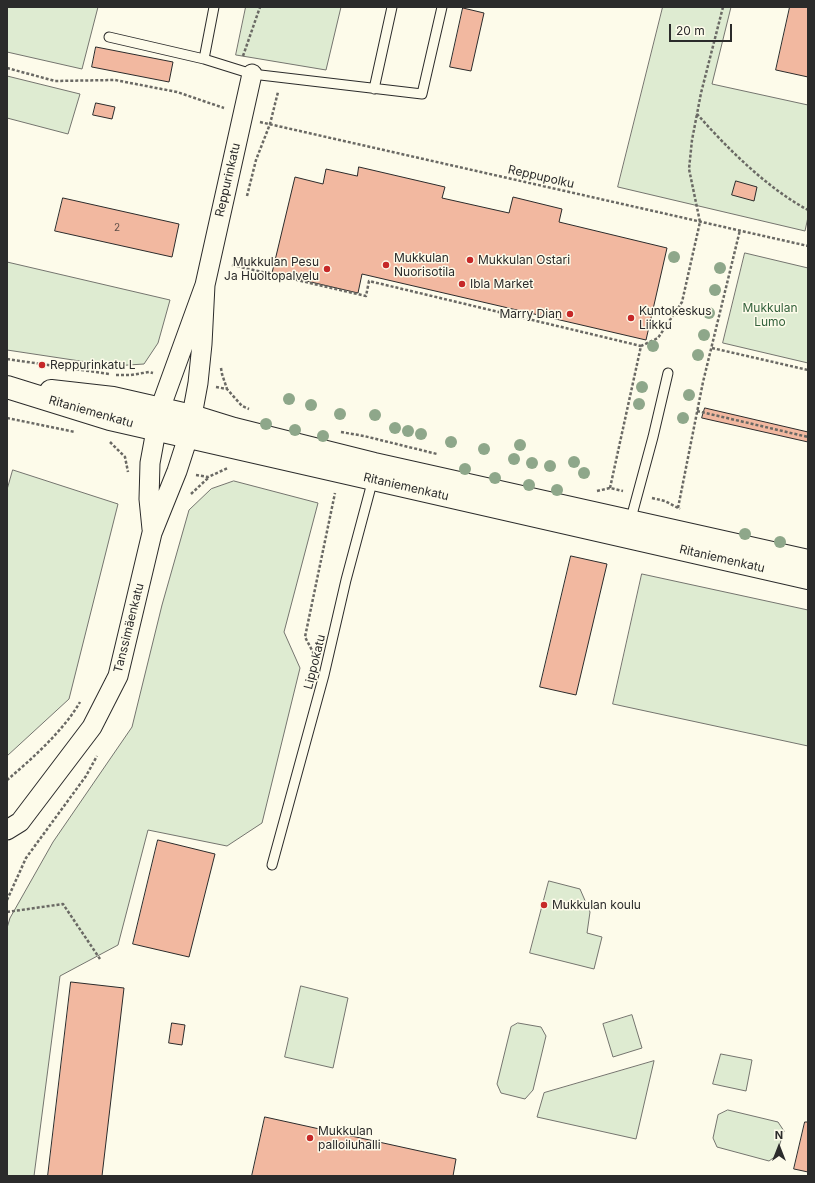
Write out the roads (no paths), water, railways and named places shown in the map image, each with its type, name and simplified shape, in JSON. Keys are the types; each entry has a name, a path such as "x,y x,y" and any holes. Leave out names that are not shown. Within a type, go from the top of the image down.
{"street":[{"name":"Reppurinkatu","path":"158,420 205,286 252,74"},
{"name":"Reppurinkatu","path":"192,416 198,383 202,344 205,286"},
{"name":"Ritaniemenkatu","path":"7,387 110,419 158,420 192,416 373,472"},
{"name":"Tanssimäenkatu","path":"7,830 20,822 92,727 118,676 152,533 177,471 188,437 192,416"},
{"name":"Ritaniemenkatu","path":"158,420 188,437 373,472 629,529 808,561"},
{"name":"Tanssimäenkatu","path":"152,533 149,499 150,463 158,420"},
{"name":"Ritaniemenkatu","path":"629,529 808,578"}],"lane":[{"path":"204,59 214,7"},
{"path":"374,89 392,7"},
{"path":"109,37 204,59 252,74 422,94 442,7"},
{"path":"629,529 668,373"},
{"name":"Lippokatu","path":"272,865 324,675 373,472"}],"place":[{"name":"Mukkulan Ostari","path":"470,260"},
{"name":"Mukkulan Nuorisotila","path":"386,265"},
{"name":"Mukkulan Pesu Ja Huoltopalvelu","path":"327,269"},
{"name":"Ibla Market","path":"462,284"},
{"name":"Marry Dian","path":"570,314"},
{"name":"Kuntokeskus Liikku","path":"631,318"},
{"name":"Reppurinkatu L","path":"42,365"},
{"name":"Mukkulan koulu","path":"544,905"},
{"name":"Mukkulan palloiluhalli","path":"310,1138"}],"park label":[{"name":"Mukkulan Lumo","path":"770,315"}]}
